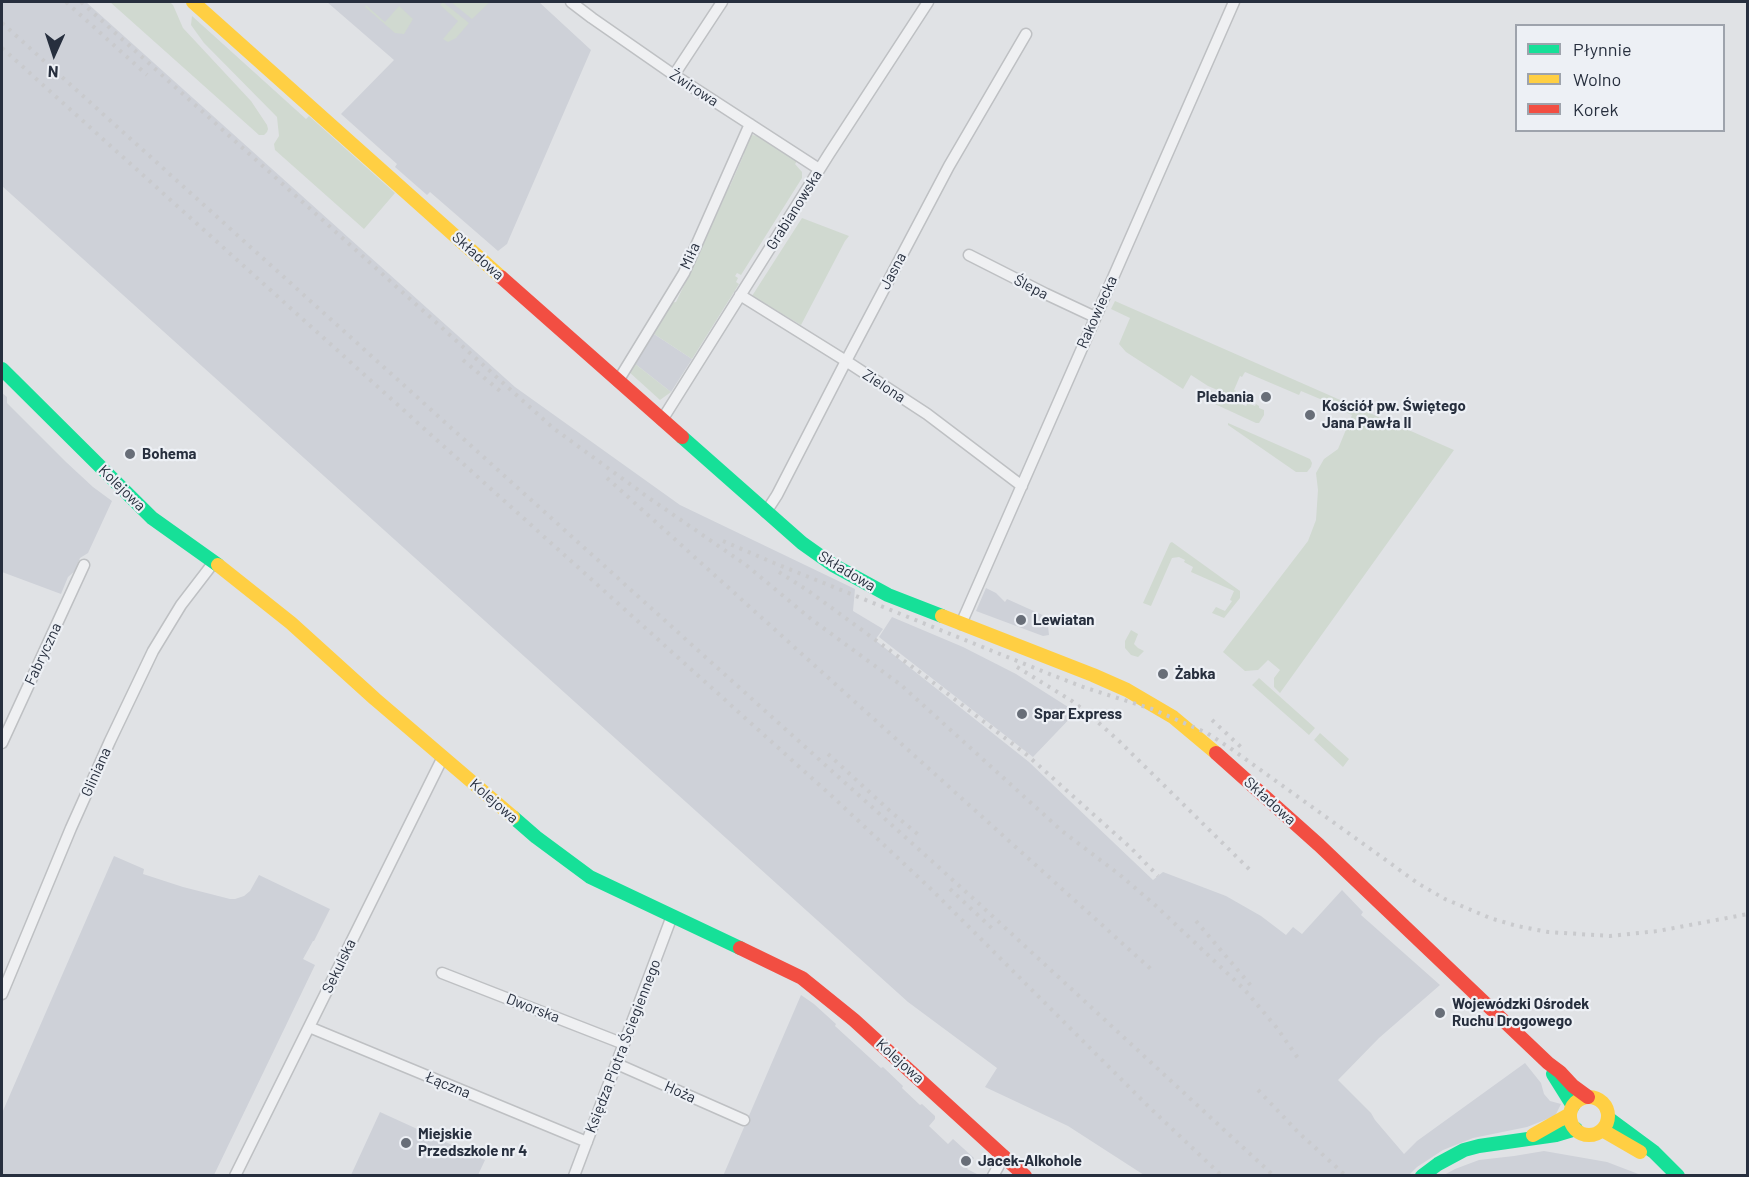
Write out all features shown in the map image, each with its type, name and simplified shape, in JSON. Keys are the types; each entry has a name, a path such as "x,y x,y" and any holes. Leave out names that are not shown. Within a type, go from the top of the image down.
{"main road":[{"name":"Składowa","path":"193,2 802,543 860,581 908,604 1093,675 1127,690 1173,717 1319,845 1548,1063 1588,1097"},
{"name":"Kolejowa","path":"2,369 152,518 214,562 291,623 375,699 536,837 591,877 802,978 854,1020 1025,1176"},
{"name":"Składowa","path":"1548,1063 1572,1110"},
{"path":"1528,1138 1572,1110 1579,1100 1588,1097 1602,1101 1607,1109 1605,1124 1591,1135 1580,1132 1572,1125 1572,1110"},
{"path":"1605,1124 1654,1152 1676,1174"},
{"path":"1422,1176 1464,1150 1556,1135 1576,1129"}],"street":[{"name":"Żwirowa","path":"571,2 674,75 819,169"},
{"path":"674,75 722,2"},
{"name":"Grabianowska","path":"662,420 819,169 928,2"},
{"name":"Rakowiecka","path":"961,624 1234,2"},
{"name":"Jasna","path":"766,512 949,166 1026,34"},
{"name":"Miła","path":"618,381 684,273 750,124"},
{"name":"Ślepa","path":"969,255 1095,317"},
{"name":"Zielona","path":"740,295 927,414 1022,486"},
{"name":"Gliniana","path":"2,994 71,828 153,651 181,605 214,562"},
{"name":"Fabryczna","path":"2,743 84,565"},
{"name":"Sekulska","path":"235,1176 443,757"},
{"name":"Księdza Piotra Ściegiennego","path":"574,1176 672,916"},
{"name":"Dworska","path":"442,973 624,1044"},
{"name":"Łączna","path":"309,1027 587,1142"},
{"name":"Hoża","path":"617,1064 744,1120"},
{"path":"993,1176 1004,1156"}],"shaded area":[{"path":"2,2 86,2 515,387 680,505 855,589 853,611 883,629 875,640 1029,762 1153,880 1163,872 1226,896 1261,916 1286,935 1293,927 1302,934 1342,890 1363,912 1361,915 1440,985 1379,1038 1338,1080 1371,1113 1404,1154 1417,1141 1525,1063 1541,1083 1544,1094 1550,1101 1561,1104 1555,1116 1527,1127 1473,1138 1443,1150 1409,1175 1144,1175 1068,1126 985,1087 997,1068 908,1002 2,186"},
{"path":"110,2 170,2 183,28 251,101 267,125 267,132 259,135"},
{"path":"327,2 539,2 591,50 507,244 498,251 430,192 427,195 395,167 397,164 341,114 394,60"},
{"path":"443,2 469,23 456,38 448,42 443,39 458,21 440,5"},
{"path":"451,2 490,2 472,19"},
{"path":"366,5 385,22 399,6 413,19 404,34 395,33 365,7"},
{"path":"192,16 306,119 309,116 395,193 364,229 275,150 274,144 279,136 277,117 204,43 191,25"},
{"path":"752,135 758,136 797,161 795,164 802,172 802,178 741,275 737,273 735,276 739,284 692,359 651,332 669,303 676,302 701,250 699,241 706,238 724,198 723,187 730,186 744,154 742,147"},
{"path":"802,218 849,236 801,325 752,296"},
{"path":"1115,301 1454,450 1280,693 1274,687 1274,678 1280,670 1268,660 1258,670 1245,671 1223,652 1308,541 1316,520 1318,490 1316,473 1324,459 1338,449 1352,415 1301,391 1299,395 1245,372 1242,377 1240,376 1234,390 1236,391 1234,397 1208,386 1191,375 1183,389 1126,352 1119,344 1130,318 1111,309"},
{"path":"651,332 692,359 671,392 634,363"},
{"path":"634,363 671,392 660,400 628,371"},
{"path":"1208,390 1246,406 1248,403 1255,406 1256,404 1264,410 1264,415 1259,423 1256,423 1204,399"},
{"path":"2,393 7,397 7,403 66,462 112,501 88,553 80,558 61,594 2,572"},
{"path":"1228,423 1310,459 1311,467 1307,472 1296,472"},
{"path":"1172,542 1240,591 1240,598 1224,618 1212,613 1216,607 1225,611 1232,601 1230,600 1234,591 1191,572 1193,567 1179,557 1172,558 1151,606 1143,603"},
{"path":"986,588 996,593 1005,602 1007,599 1047,617 1049,635 1043,636 976,611"},
{"path":"892,617 963,647 1016,674 1076,712 1033,757 879,637"},
{"path":"1131,630 1138,634 1134,644 1144,651 1138,657 1131,655 1125,648 1125,641"},
{"path":"1259,678 1315,728 1309,735 1252,685"},
{"path":"1320,733 1349,759 1343,767 1314,740"},
{"path":"114,856 144,869 143,874 230,899 244,896 250,891 259,875 330,909 303,959 315,965 214,1175 2,1175 2,1113"},
{"path":"801,995 814,1004 836,1024 835,1026 903,1086 902,1088 920,1105 922,1104 935,1116 929,1126 948,1144 953,1139 974,1158 967,1169 977,1174 976,1176 723,1176"},
{"name":"Miejskie Przedszkole nr 4","path":"380,1112 485,1160 478,1175 351,1175"},
{"path":"1544,1151 1607,1162 1641,1175 1444,1175 1479,1160"}],"railway":[{"path":"66,2 147,75"},
{"path":"81,2 553,428 746,565 811,619 901,685 1062,831 1155,905 1244,989 1277,1028 1300,1061"},
{"path":"2,23 975,900 1274,1176"},
{"path":"2,48 835,799 932,890 1148,1106 1222,1176"},
{"path":"463,360 500,391"},
{"path":"607,478 1153,971"},
{"path":"723,541 1052,675 1152,709 1207,733 1419,884 1445,899 1490,918 1548,932 1610,936 1658,931 1748,914"},
{"path":"779,572 922,674 1027,755 1130,847 1158,876"},
{"path":"1017,667 1072,701 1091,716 1250,870"},
{"path":"1212,720 1242,748"},
{"path":"828,754 921,837"},
{"path":"950,889 996,932"},
{"path":"1196,921 1253,988"},
{"path":"1258,1090 1298,1132 1346,1176"}],"traffic: fast":[{"path":"2,369 152,518 218,565"},
{"path":"682,437 802,543 833,565 888,595 942,616"},
{"path":"513,817 590,877 740,948"},
{"path":"1553,1074 1573,1106"},
{"path":"1608,1118 1654,1152 1678,1176"},
{"path":"1422,1176 1464,1150 1556,1135 1576,1129"}],"traffic: slow":[{"path":"193,2 501,277"},
{"path":"218,565 291,623 375,699 513,817"},
{"path":"942,616 1127,690 1173,717 1216,753"},
{"path":"1589,1097 1602,1103 1608,1116 1602,1129 1589,1135 1576,1129 1570,1116 1576,1103 1589,1097"},
{"path":"1533,1135 1570,1114"},
{"path":"1602,1130 1640,1152"}],"traffic: jam":[{"path":"501,277 682,437"},
{"path":"1216,753 1319,845 1548,1063 1588,1097"},
{"path":"740,948 802,978 854,1020 1025,1176"}],"place":[{"name":"Plebania","path":"1266,397"},
{"name":"Kościół pw. Świętego Jana Pawła II","path":"1310,415"},
{"name":"Bohema","path":"130,454"},
{"name":"Lewiatan","path":"1021,620"},
{"name":"Żabka","path":"1163,674"},
{"name":"Spar Express","path":"1022,714"},
{"name":"Wojewódzki Ośrodek Ruchu Drogowego","path":"1440,1013"},
{"name":"Miejskie Przedszkole nr 4","path":"406,1143"},
{"name":"Jacek-Alkohole","path":"966,1161"}]}
